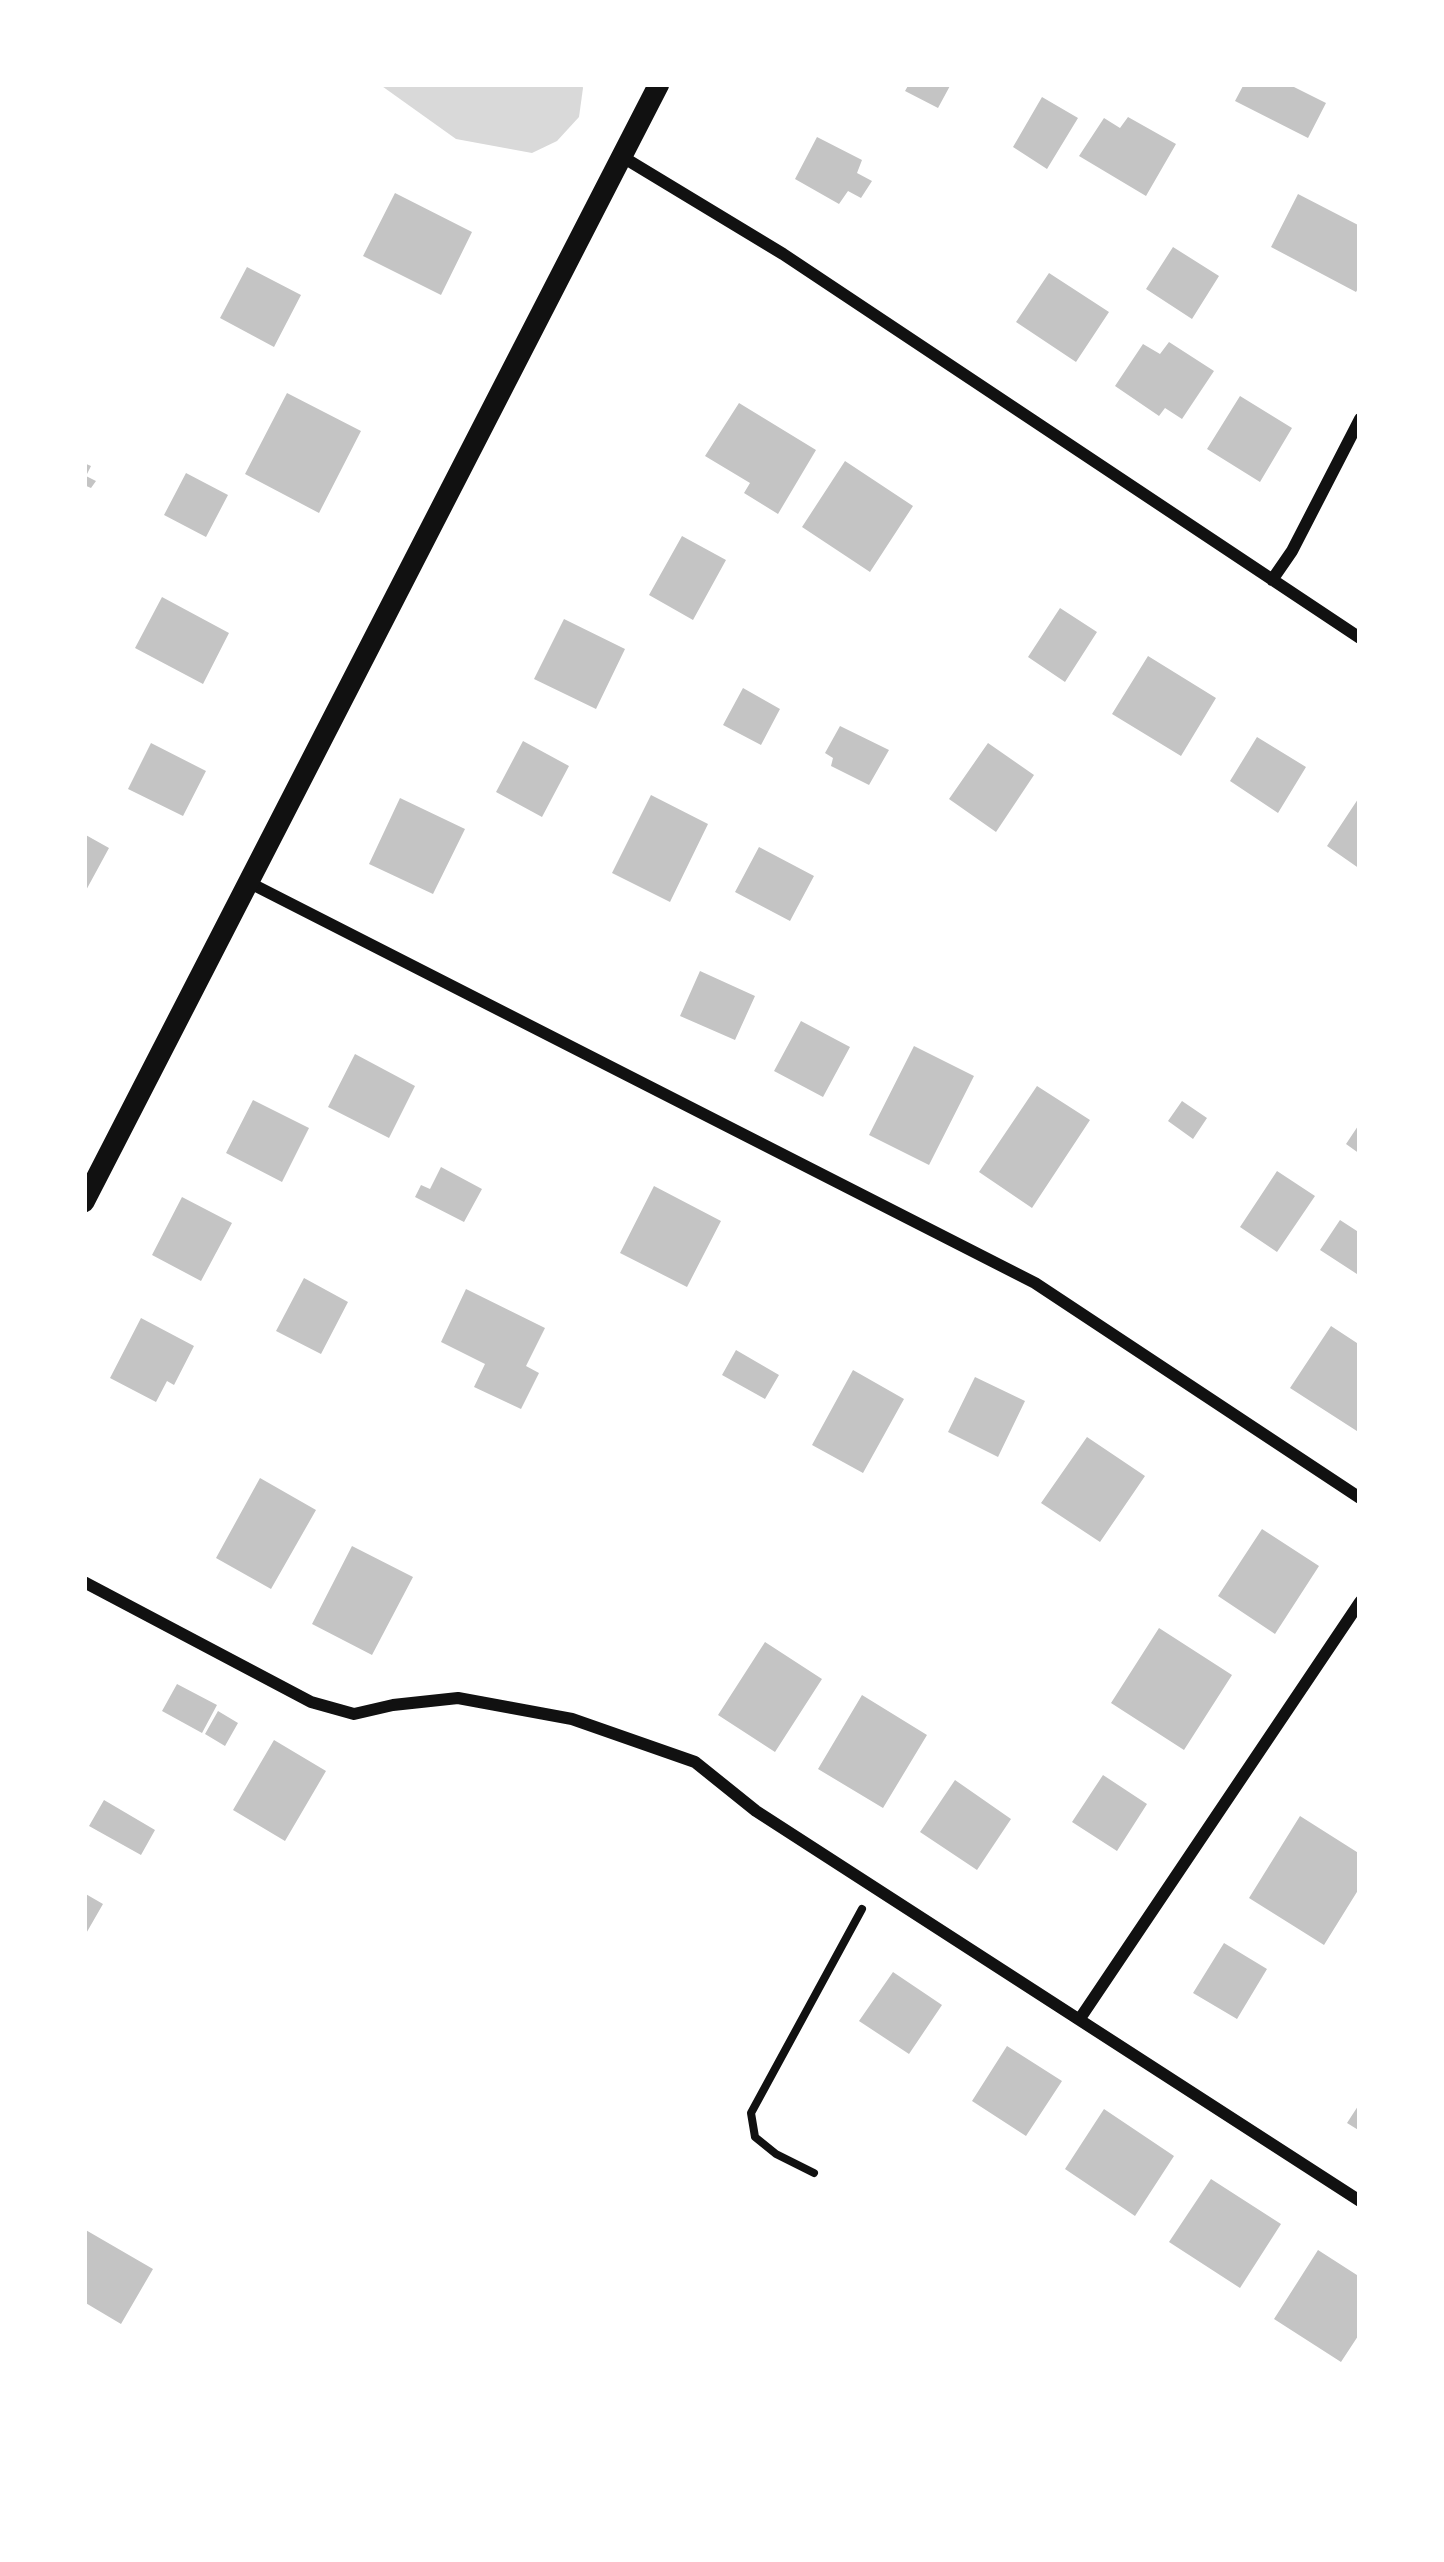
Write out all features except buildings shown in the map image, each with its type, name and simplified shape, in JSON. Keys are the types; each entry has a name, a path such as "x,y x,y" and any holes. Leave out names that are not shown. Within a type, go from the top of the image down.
{"street":[{"path":"84,1202 659,84"},
{"path":"621,156 783,254 1360,638"},
{"path":"1272,580 1360,418"},
{"path":"248,882 1034,1283 1360,1498"},
{"path":"84,1582 311,1702 354,1714 458,1698 572,1719 695,1762 756,1811 1360,2200"},
{"path":"1081,2018 1360,1602"}],"path":[{"path":"814,2173 755,2137 751,2113 874,1887"}],"shaded area":[{"path":"379,84 582,84 583,88 579,117 557,141 532,153 456,139"}]}
